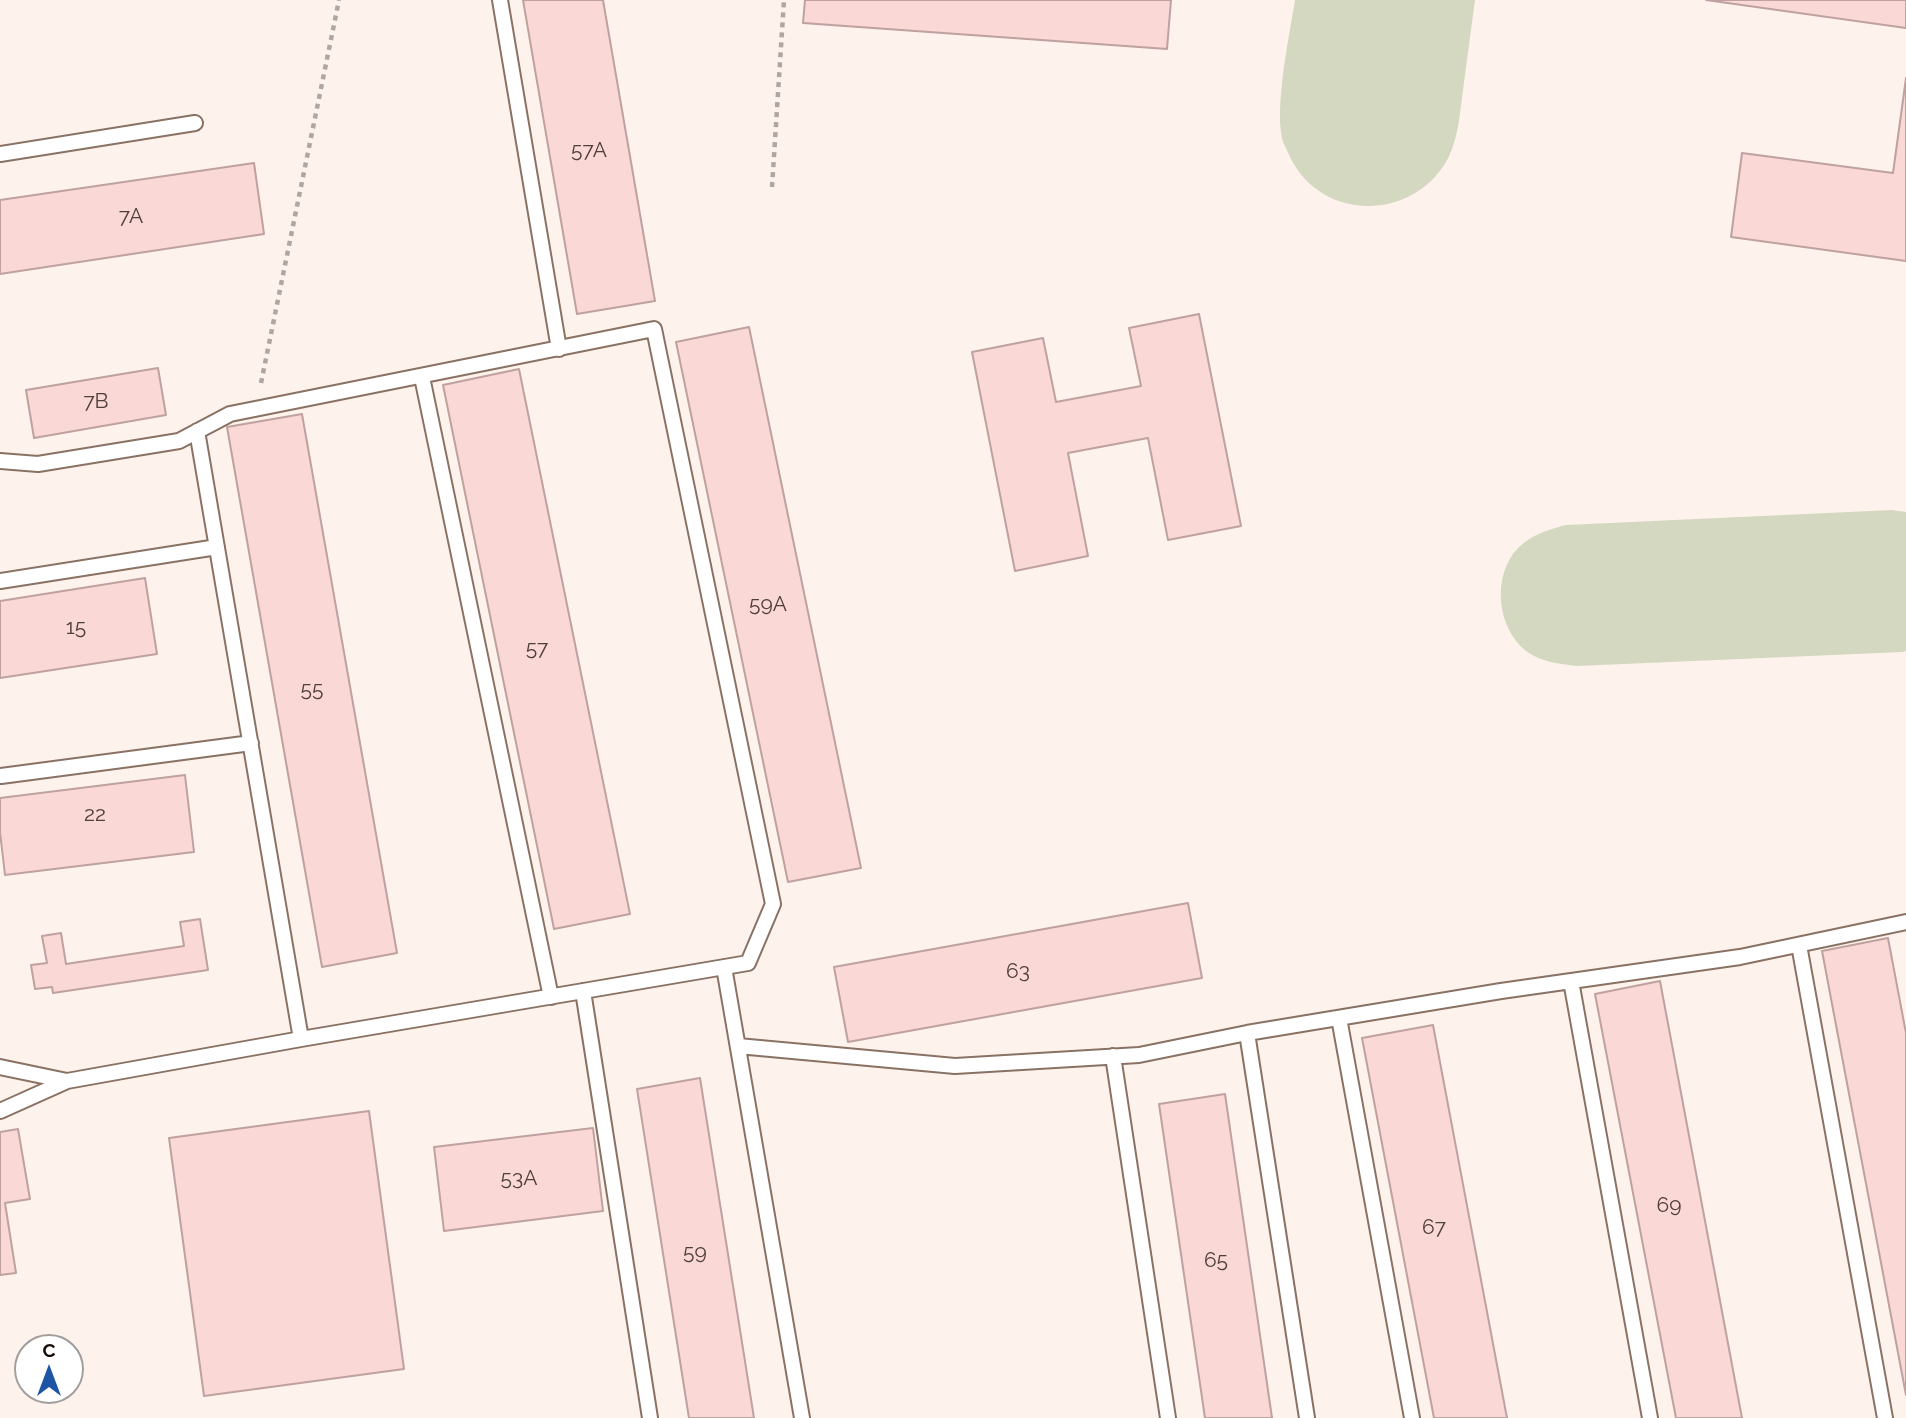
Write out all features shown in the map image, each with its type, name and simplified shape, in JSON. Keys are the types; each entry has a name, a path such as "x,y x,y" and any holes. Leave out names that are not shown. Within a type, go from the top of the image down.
{"lane":[{"path":"500,0 559,349"},
{"path":"0,154 195,123"},
{"path":"0,461 38,464 179,441 230,414 654,329 773,904 748,963 67,1081 0,1111"},
{"path":"422,377 551,997"},
{"path":"197,430 301,1039"},
{"path":"0,581 217,547"},
{"path":"1,776 251,743"},
{"path":"738,1046 955,1066 1139,1055 1339,1018 1740,957 1906,922"},
{"path":"1799,945 1885,1418"},
{"path":"724,967 803,1418"},
{"path":"1571,981 1650,1418"},
{"path":"583,991 650,1418"},
{"path":"1339,1018 1412,1418"},
{"path":"1248,1033 1307,1418"},
{"path":"1113,1056 1168,1418"},
{"path":"0,1067 67,1081"}],"path":[{"path":"256,409 339,0"},
{"path":"772,187 784,0"}],"green space":[{"path":"1295,0 1475,0 1453,146 1446,162 1430,182 1411,196 1389,204 1366,206 1343,203 1322,193 1304,178 1290,157 1282,138 1280,107"},
{"path":"1892,510 1906,512 1906,651 1903,652 1577,666 1544,660 1526,651 1508,629 1503,615 1501,586 1510,559 1529,539 1566,525"}],"building":[{"path":"523,0 603,0 655,301 577,314"},
{"path":"805,0 1171,0 1167,49 803,23"},
{"path":"1706,0 1906,0 1906,28"},
{"path":"1906,78 1906,261 1731,237 1742,153 1893,173"},
{"path":"254,163 264,234 0,274 0,200"},
{"path":"1199,314 1241,526 1168,540 1148,438 1068,453 1088,556 1015,571 972,352 1043,338 1056,402 1141,386 1129,328"},
{"path":"749,327 861,868 788,882 676,342"},
{"path":"158,368 166,415 34,438 26,390"},
{"path":"519,369 630,914 554,929 443,385"},
{"path":"302,414 397,953 322,967 227,427"},
{"path":"145,578 157,654 0,678 0,601"},
{"path":"185,775 194,852 5,875 0,832 0,798"},
{"path":"1188,903 1202,978 848,1042 834,967"},
{"path":"200,919 208,970 53,993 52,987 35,989 31,965 47,963 42,936 61,933 66,964 184,946 180,922"},
{"path":"1888,938 1906,1033 1906,1395 1822,951"},
{"path":"1660,981 1742,1418 1676,1418 1595,994"},
{"path":"1433,1025 1507,1418 1434,1418 1362,1038"},
{"path":"700,1078 754,1418 689,1418 637,1089"},
{"path":"1225,1094 1272,1418 1205,1418 1159,1104"},
{"path":"369,1111 404,1369 204,1396 169,1138"},
{"path":"593,1128 603,1211 444,1231 434,1147"},
{"path":"18,1129 30,1199 5,1203 16,1273 0,1275 0,1132"}]}
